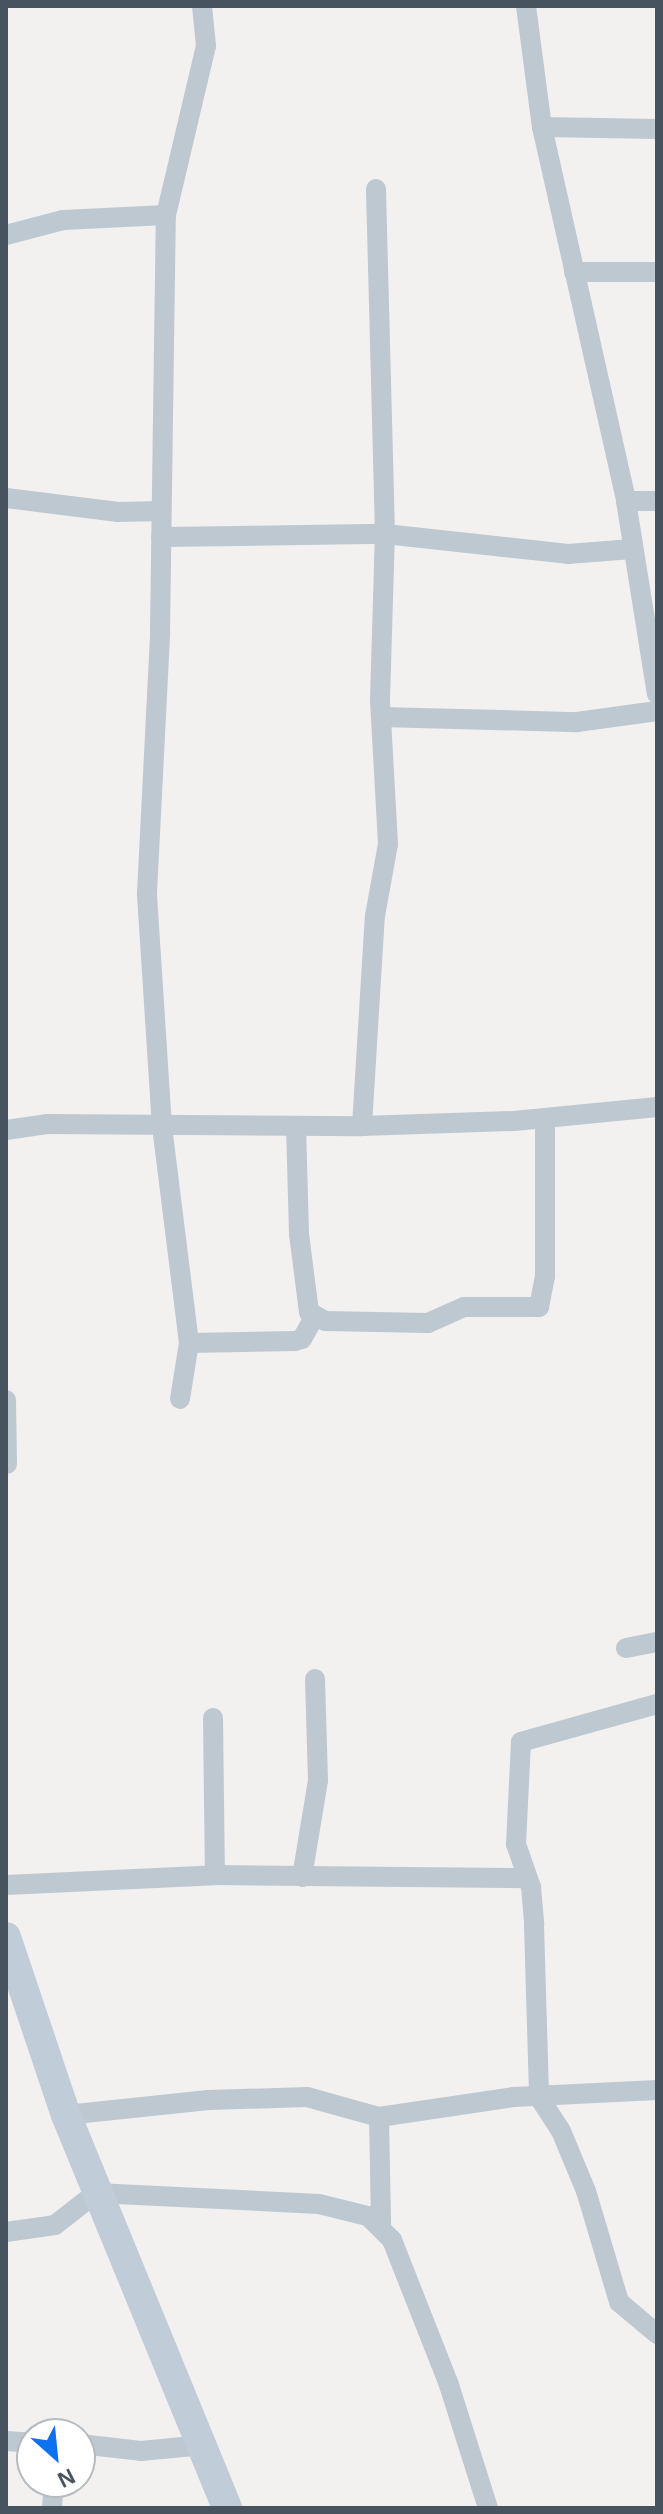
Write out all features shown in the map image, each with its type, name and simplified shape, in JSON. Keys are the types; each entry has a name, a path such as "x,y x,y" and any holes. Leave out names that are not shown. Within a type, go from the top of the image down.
{"street":[{"path":"180,1399 189,1343 162,1127 147,893 161,537 166,215 206,46 202,6"},
{"path":"526,6 542,127 626,501 657,694"},
{"path":"542,127 657,129"},
{"path":"362,1126 375,916 388,844 381,717 385,534 376,189"},
{"path":"6,235 63,220 166,215"},
{"path":"574,272 657,272"},
{"path":"6,498 118,512 161,511"},
{"path":"626,501 657,501"},
{"path":"161,537 385,534 568,554 632,549"},
{"path":"381,717 577,722 657,711"},
{"path":"6,1130 47,1124 362,1126 545,1118 657,1107"},
{"path":"313,1319 428,1323 464,1307 539,1307 546,1239 545,1118"},
{"path":"296,1126 303,1299 313,1319"},
{"path":"189,1343 295,1341 302,1339 313,1319"},
{"path":"6,1400 7,1464"},
{"path":"626,1648 657,1642"},
{"path":"302,1877 318,1780 315,1679"},
{"path":"657,1704 521,1742 516,1844 524,1878 531,1887 539,2097 561,2131 586,2191 619,2302 657,2334"},
{"path":"213,1718 215,1875"},
{"path":"6,1885 215,1875 524,1878"},
{"path":"6,1937 66,2115 96,2193 204,2445 227,2508"},
{"path":"66,2115 208,2100 307,2097 379,2117 412,2108 657,2090"},
{"path":"379,2117 381,2225 449,2385 488,2508"},
{"path":"6,2232 55,2225 96,2193 319,2204 381,2225"},
{"path":"96,2446 141,2451 204,2445"}]}
